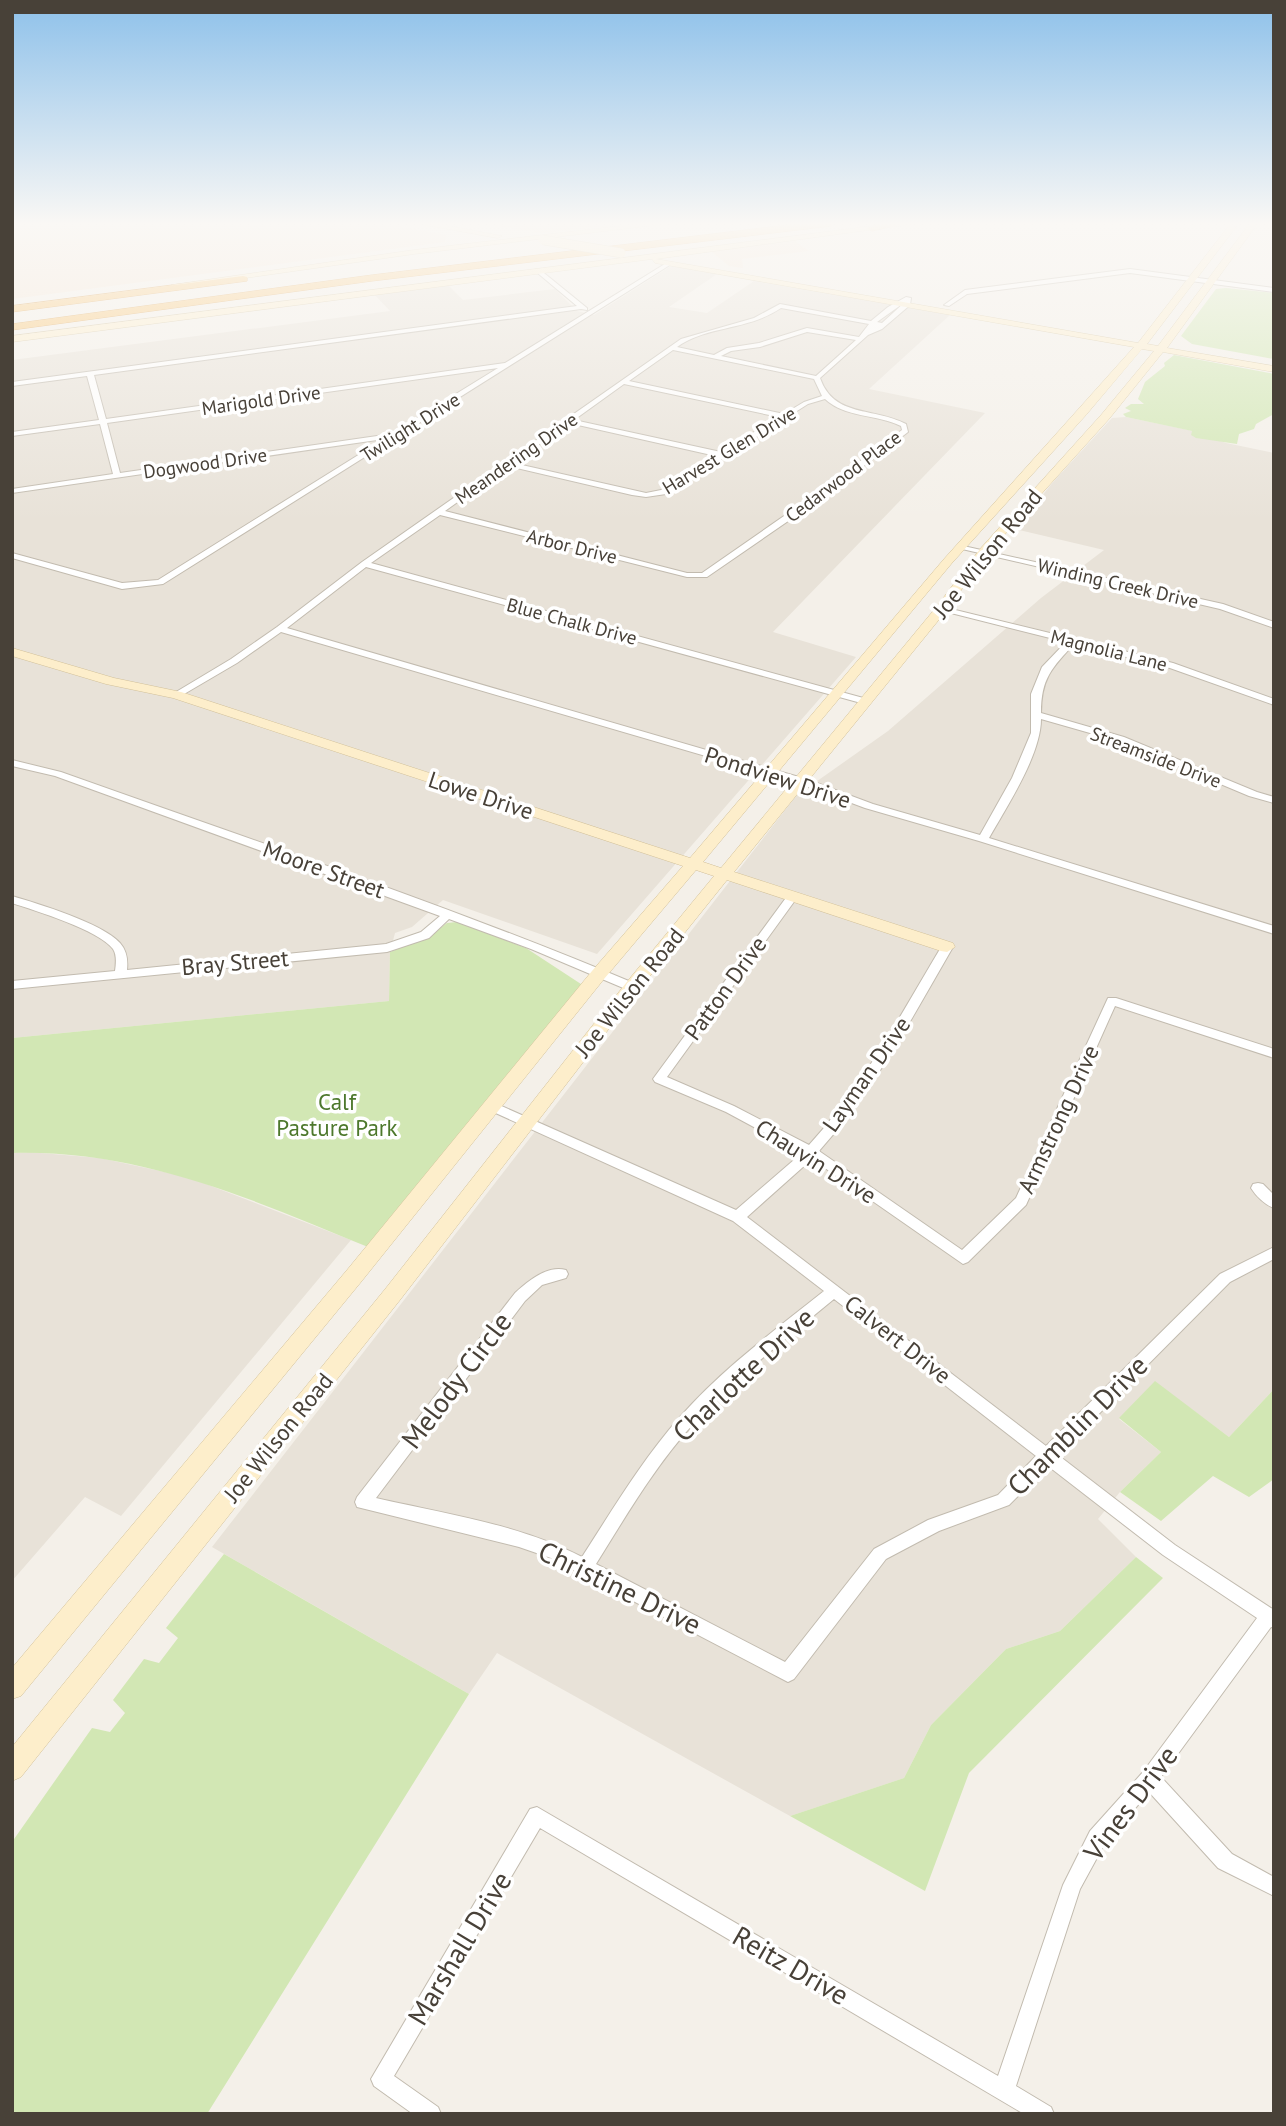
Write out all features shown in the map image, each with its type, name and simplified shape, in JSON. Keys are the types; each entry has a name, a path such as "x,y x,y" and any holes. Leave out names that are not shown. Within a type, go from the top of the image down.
{"highway":[{"path":"12,327 49,322"}],"main road":[{"path":"12,339 140,322"},
{"path":"1033,322 1143,341"},
{"path":"1041,322 1274,363"},
{"name":"Joe Wilson Road","path":"12,1687 691,864 1158,322"},
{"name":"Joe Wilson Road","path":"12,1768 393,1294 632,987 942,608 984,551 1105,417 1182,322"},
{"path":"1164,345 1274,369"},
{"name":"Lowe Drive","path":"12,652 111,681 176,695 947,947"}],"street":[{"path":"12,384 467,322"},
{"name":"Twilight Drive","path":"12,555 122,586 148,585 168,578 579,322"},
{"name":"Meandering Drive","path":"176,695 234,661 280,629 365,564 672,348 702,332 754,322"},
{"name":"Meandering Drive","path":"870,322 884,325"},
{"path":"817,378 864,337 887,322"},
{"path":"864,337 874,323"},
{"path":"715,357 729,349 760,345 807,330 864,337"},
{"path":"672,348 817,378"},
{"name":"Marigold Drive","path":"12,434 510,364"},
{"path":"90,373 117,475"},
{"path":"817,378 818,387 825,397"},
{"path":"623,382 784,416"},
{"name":"Harvest Glen Drive","path":"508,464 646,495 663,492 806,403 825,397"},
{"name":"Cedarwood Place","path":"705,575 906,431 904,425 895,420 845,408 825,397"},
{"path":"568,421 723,455"},
{"name":"Dogwood Drive","path":"12,491 398,434"},
{"name":"Arbor Drive","path":"439,512 687,575 705,575"},
{"name":"Winding Creek Drive","path":"962,547 1223,607 1274,625"},
{"name":"Blue Chalk Drive","path":"365,564 864,701"},
{"name":"Magnolia Lane","path":"942,608 1170,665 1274,702"},
{"name":"Pondview Drive","path":"280,629 802,781 869,806 1274,930"},
{"path":"983,839 1017,778 1036,733 1036,694 1047,667 1072,641"},
{"name":"Streamside Drive","path":"1038,715 1121,740 1274,800"},
{"name":"Moore Street","path":"12,763 58,774 448,914 535,946 598,975 632,987"},
{"name":"Patton Drive","path":"659,1079 792,897"},
{"path":"12,899 103,936 115,945 120,953 123,960 121,973"},
{"name":"Bray Street","path":"12,985 387,948 425,935 448,914"},
{"name":"Layman Drive","path":"738,1217 811,1152 853,1101 893,1041 947,947"},
{"name":"Armstrong Drive","path":"963,1258 1021,1201 1112,1001 1274,1054"},
{"name":"Chauvin Drive","path":"659,1079 730,1110 811,1152 963,1258"},
{"name":"Calvert Drive","path":"493,1107 738,1217 1169,1550 1271,1618"},
{"path":"1258,1188 1274,1203"},
{"name":"Chamblin Drive","path":"788,1672 880,1554 934,1525 1003,1500 1225,1278 1274,1252"},
{"name":"Melody Circle","path":"363,1502 520,1297 537,1282 561,1274"},
{"name":"Charlotte Drive","path":"585,1566 645,1472 686,1421 709,1397 835,1290"},
{"name":"Christine Drive","path":"363,1502 519,1539 556,1552 788,1672"},
{"name":"Vines Drive","path":"1004,2090 1072,1885 1097,1838 1149,1778 1271,1618"},
{"path":"1149,1778 1225,1861 1274,1887"},
{"name":"Reitz Drive","path":"537,1816 1044,2114"},
{"name":"Marshall Drive","path":"431,2114 381,2079 537,1816"}],"shaded area":[{"path":"303,322 942,322 869,389 985,413 773,632 856,657 597,954 443,900 412,927 395,933 390,952 389,1001 12,1038 12,360"},
{"path":"1126,417 1193,431 1226,443 1274,453 1274,1389 1229,1437 1155,1382 1119,1419 1161,1452 1120,1492 1098,1519 1136,1557 1060,1631 1006,1649 931,1725 904,1778 790,1816 497,1653 469,1694 212,1547 796,796 888,731 1041,598 1104,550 1015,529 1054,481 1112,418"},
{"path":"12,1153 100,1158 188,1177 351,1240 121,1516 85,1497 12,1581"}],"green space":[{"path":"1191,322 1274,322 1274,359 1192,344 1181,336"},
{"path":"1174,355 1274,374 1274,414 1256,424 1254,429 1239,434 1237,444 1196,438 1191,435 1192,431 1126,417 1123,414 1131,411 1125,408 1131,404 1144,404 1138,399 1145,382"},
{"name":"Calf Pasture Park","path":"457,922 526,948 584,986 368,1247 239,1196 150,1169 105,1159 12,1153 12,1038 389,1001 390,952 430,936 447,923"},
{"path":"1155,1381 1229,1437 1274,1389 1274,1479 1249,1497 1213,1476 1161,1521 1120,1492 1161,1452 1119,1418"},
{"path":"224,1554 469,1694 207,2114 12,2114 12,1842 92,1728 110,1732 125,1713 113,1700 144,1659 159,1663 178,1638 166,1628"},
{"path":"1136,1557 1163,1578 969,1773 925,1891 790,1816 904,1778 931,1725 1006,1649 1060,1631"}]}
